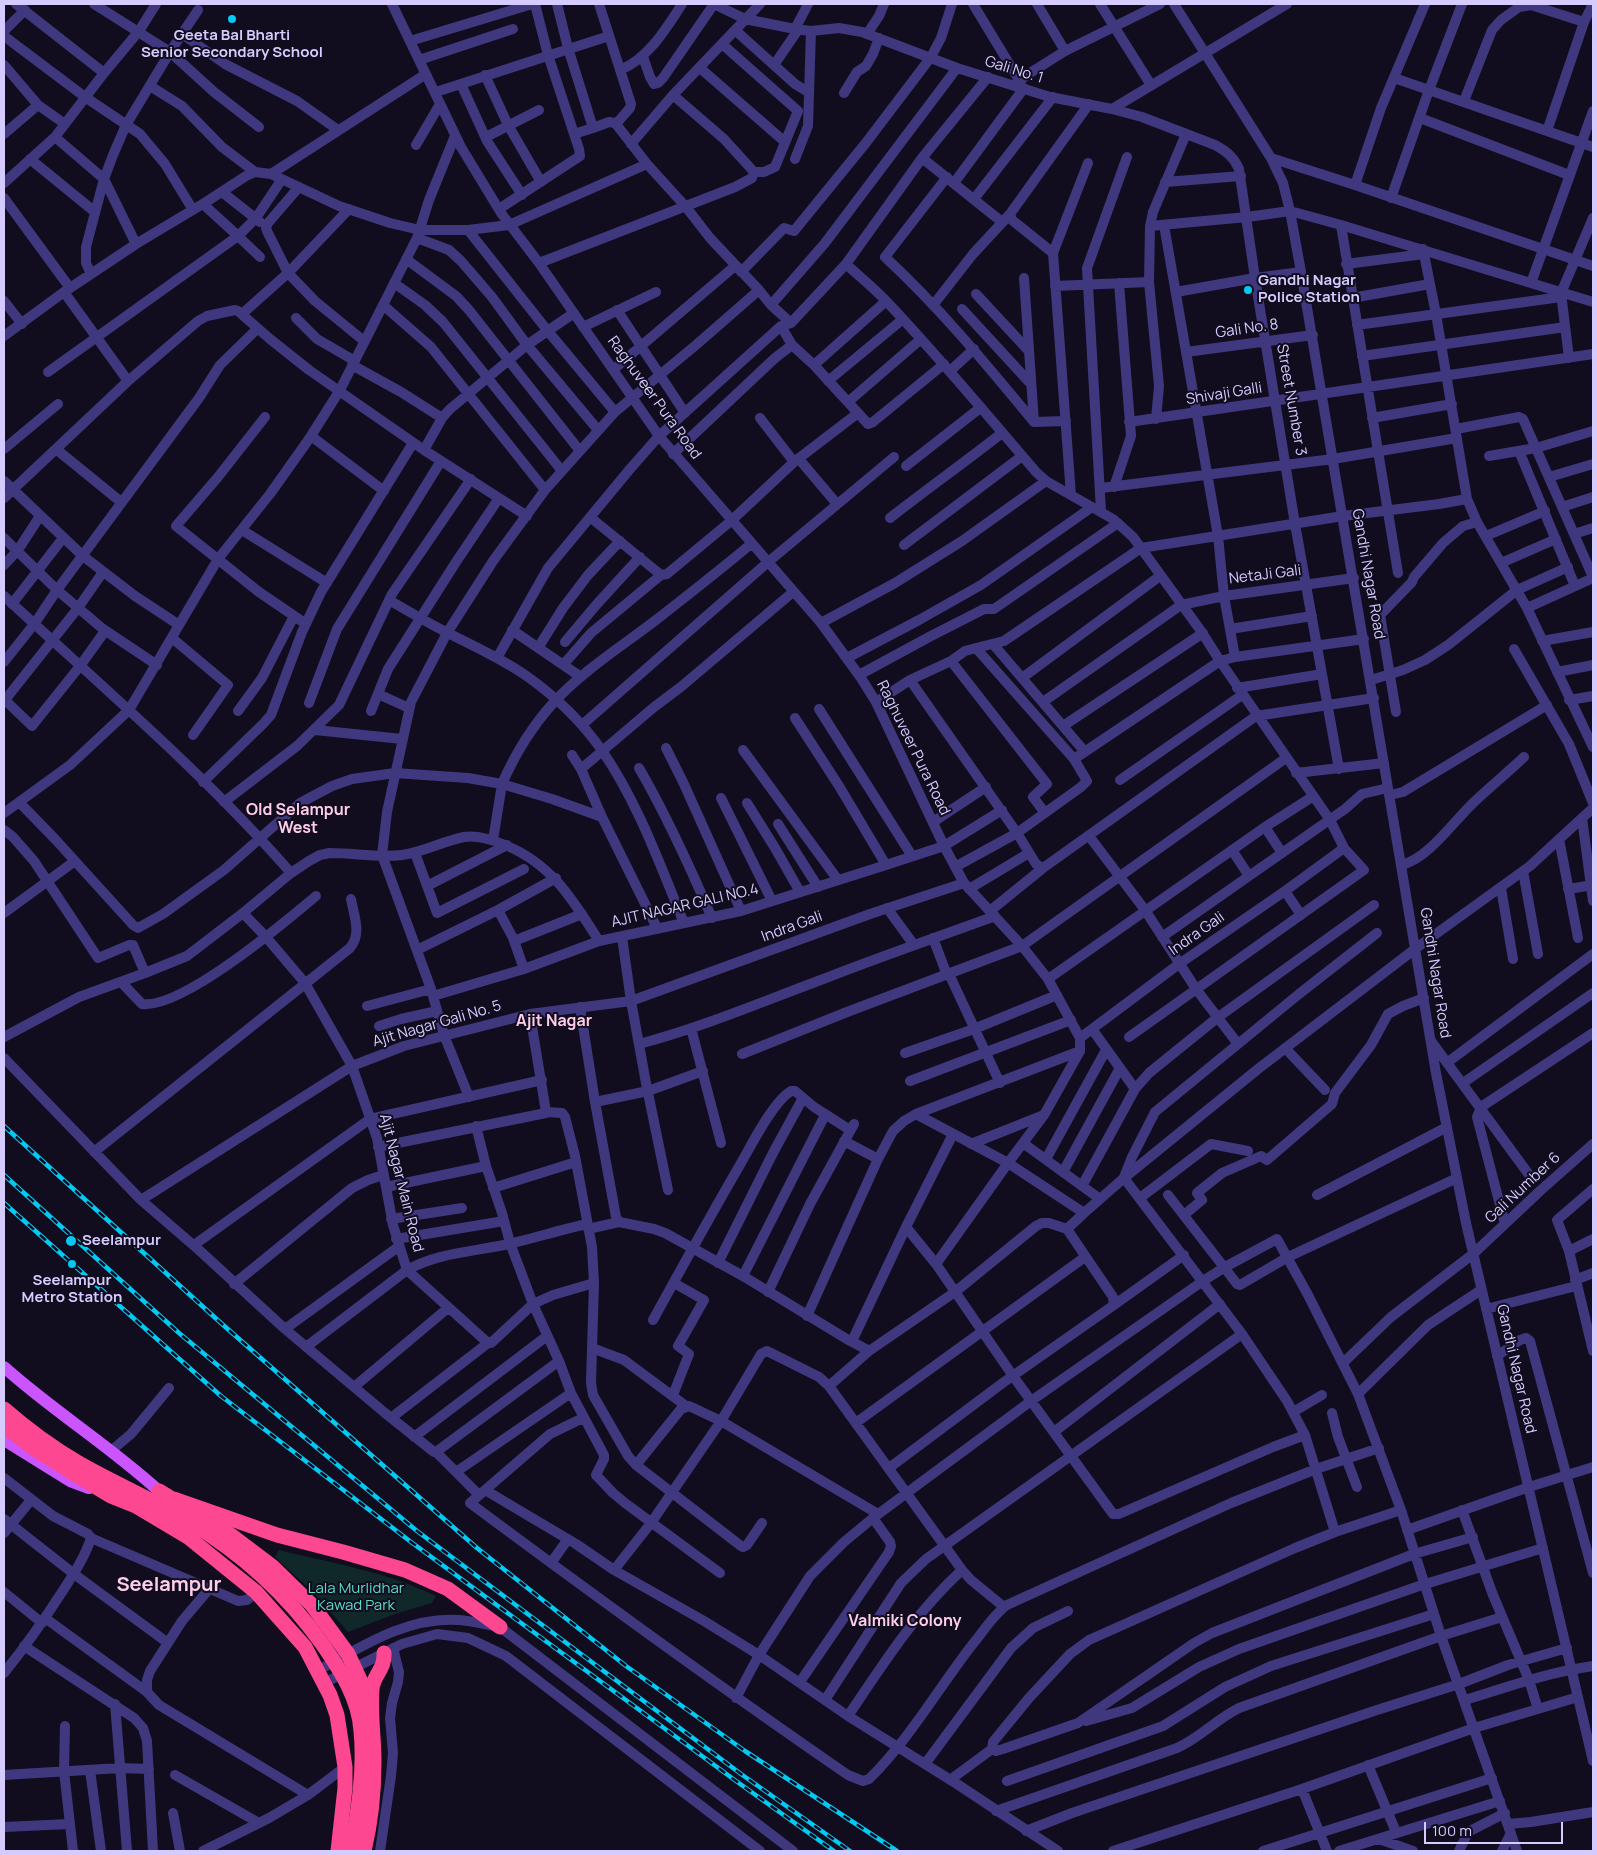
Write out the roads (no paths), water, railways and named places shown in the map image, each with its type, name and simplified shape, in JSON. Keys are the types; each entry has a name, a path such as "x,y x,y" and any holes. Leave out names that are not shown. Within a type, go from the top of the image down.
{"highway":[{"path":"4,1409 30,1431 76,1462 187,1520 218,1541 264,1576 304,1618 336,1664 352,1693 361,1729 361,1782 340,1850"},
{"path":"6,1432 110,1496 136,1506 188,1537 256,1592 306,1647 337,1715 345,1767 340,1850"},
{"path":"159,1491 232,1536 273,1567 312,1606 351,1661 361,1682 371,1724"},
{"path":"174,1499 276,1535 405,1570 448,1589 500,1628"},
{"path":"364,1851 372,1804 374,1761 371,1724 372,1686 384,1663 388,1650"}],"main road":[{"path":"4,1367 34,1394 112,1450 159,1491"}],"street":[{"path":"94,4 170,52 214,92 259,127"},
{"path":"4,183 55,137 104,72 139,32 156,4"},
{"name":"Raghuveer Pura Road","path":"392,4 436,92 455,136 509,225 539,263 659,436 767,563 821,623 859,675 876,702 944,846"},
{"path":"410,42 532,4 580,156 499,209"},
{"path":"556,4 592,128"},
{"path":"599,4 631,106 615,123"},
{"path":"620,70 632,66 643,57 682,4"},
{"path":"643,57 654,84 658,83 714,4"},
{"name":"Gali No. 1","path":"714,4 746,19 797,30 811,31 839,28 867,34 957,68 988,78 1019,84 1053,98 1089,104 1142,117 1215,145 1235,161"},
{"path":"631,144 673,95 760,4"},
{"path":"774,65 797,30 808,4"},
{"path":"867,34 879,16 884,4"},
{"path":"614,369 738,269 784,228 794,232 932,57 941,38 952,4"},
{"path":"973,4 1019,84"},
{"path":"1037,4 1065,51"},
{"path":"1100,4 1151,86"},
{"path":"1034,422 934,304 885,257 950,180 1019,84 1065,51 1160,4"},
{"name":"Gandhi Nagar Road","path":"1174,4 1209,61 1234,96 1271,158 1282,183 1290,211 1313,335 1332,459 1354,578 1430,1040 1447,1127 1481,1290 1593,1761"},
{"path":"1112,109 1151,86 1209,61 1287,4"},
{"path":"1355,186 1382,108 1425,4"},
{"path":"1391,198 1462,4"},
{"path":"1547,131 1584,22 1593,4"},
{"path":"1464,101 1492,30 1501,20 1519,7 1531,5 1584,22"},
{"path":"4,31 21,7 104,72"},
{"path":"91,274 85,256 104,179 126,125 198,10"},
{"path":"420,60 513,29"},
{"path":"735,30 795,84 808,92"},
{"path":"795,159 808,126 811,31"},
{"path":"182,34 225,64 297,101 338,130"},
{"path":"4,36 85,97 140,134 156,153 193,210"},
{"path":"436,92 609,36"},
{"path":"844,93 857,72 866,66 879,38"},
{"path":"673,95 724,139 754,172 764,172 775,167 798,111 722,44"},
{"path":"4,65 38,106 64,124"},
{"path":"700,68 785,142"},
{"path":"771,305 825,243 957,68"},
{"path":"271,174 426,74"},
{"path":"486,75 508,125 541,182"},
{"path":"497,658 544,574 590,517 659,436 780,326 791,323 846,264 922,158 988,78"},
{"path":"1394,78 1593,147"},
{"path":"461,84 486,137 522,195"},
{"path":"150,86 182,106 222,147 255,172 271,174 349,209 419,234 449,250 492,297 527,345 598,430"},
{"path":"974,199 1053,98"},
{"path":"416,145 440,104"},
{"path":"934,304 973,254 1010,214 1089,104"},
{"path":"4,134 38,106"},
{"path":"486,137 539,110"},
{"path":"1531,283 1593,111"},
{"path":"1420,118 1569,175"},
{"path":"574,134 610,122 615,123 710,238 771,305 791,323"},
{"path":"1156,419 1159,386 1149,282 1150,226 1153,212 1186,134"},
{"path":"4,813 70,765 129,710 218,560 270,494 311,436 340,390 419,234 429,200 455,136"},
{"path":"55,137 104,179 136,244"},
{"path":"847,658 920,620 981,585 1097,509 1101,488 1088,284 1089,263 1127,157"},
{"path":"922,158 1002,222"},
{"path":"1271,158 1593,266"},
{"path":"30,159 95,212"},
{"name":"Street Number 3","path":"1235,161 1241,176 1255,278 1287,464 1295,524 1339,769"},
{"path":"1071,495 1053,253 1088,162"},
{"path":"419,234 509,225 648,164"},
{"path":"4,336 67,290 136,244 255,172"},
{"path":"539,263 686,207 748,181 754,175 754,172"},
{"path":"1165,182 1241,176"},
{"path":"48,372 238,236 256,218 282,179"},
{"path":"266,228 299,187"},
{"path":"222,192 266,228 288,273 315,301 364,341"},
{"path":"4,198 128,381"},
{"path":"203,204 260,257"},
{"path":"242,314 288,273 349,209"},
{"path":"1150,226 1290,211 1341,224 1423,252 1531,283 1561,295 1593,302"},
{"path":"1010,214 1012,220 1053,253"},
{"path":"1569,358 1561,295 1592,221"},
{"path":"1164,224 1218,536 1224,596 1235,657"},
{"path":"1341,224 1398,574"},
{"path":"468,230 615,412"},
{"path":"1346,264 1423,252"},
{"path":"1423,252 1436,314 1467,499 1477,522 1527,608 1569,700 1589,731 1593,747"},
{"path":"406,259 456,296 469,310 580,452"},
{"path":"846,264 903,319 1036,472 1046,481 1097,509 1118,523 1133,538 1203,633 1256,716 1330,820 1344,848 1364,870 1129,1037"},
{"path":"1176,292 1301,272"},
{"path":"1024,278 1034,422"},
{"path":"1056,286 1149,282"},
{"path":"394,283 425,305 443,322 562,471"},
{"path":"1114,486 1131,436 1119,283"},
{"path":"1352,298 1430,284"},
{"path":"469,1097 444,1035 432,992 382,856 387,812 395,772 410,708 417,688 447,633 493,561 545,490 598,430 631,397 696,345 759,290"},
{"path":"583,327 656,292"},
{"path":"976,294 1028,350"},
{"path":"1357,325 1561,295"},
{"path":"4,301 22,324"},
{"path":"814,365 886,301"},
{"path":"383,305 431,347 545,490"},
{"path":"962,309 1031,384"},
{"path":"8,494 128,381 198,321 207,316 233,310 242,314 257,329 309,370 413,443 526,516"},
{"path":"617,310 642,345 685,413"},
{"path":"424,450 442,418 469,393 527,345 574,313"},
{"path":"296,318 317,339 442,418"},
{"path":"828,381 903,319"},
{"path":"780,326 792,345 814,365 868,424 974,349"},
{"path":"1362,356 1565,327"},
{"path":"4,662 35,623 121,502 199,398 220,364 257,329"},
{"name":"Gali No. 8","path":"1186,352 1313,335"},
{"path":"848,402 921,339"},
{"path":"673,454 775,358 792,345"},
{"name":"Shivaji Galli","path":"1130,422 1593,354"},
{"path":"4,449 58,404"},
{"path":"1372,418 1452,404"},
{"path":"906,466 980,408"},
{"path":"563,665 591,633 662,574 667,574 731,521 796,461 858,413"},
{"path":"265,417 218,477 176,526 259,592 306,624"},
{"path":"760,418 796,461 837,504"},
{"path":"1101,488 1332,459 1377,451 1522,418 1574,534 1591,564 1593,577 1527,608"},
{"path":"1034,422 1066,421"},
{"path":"1488,456 1536,448 1593,431"},
{"path":"890,518 1002,433"},
{"path":"311,436 384,491"},
{"path":"204,782 271,715 306,624 327,583 413,443"},
{"path":"56,449 121,502"},
{"path":"1519,451 1575,586"},
{"path":"904,545 1022,456"},
{"path":"582,725 767,563 894,457"},
{"path":"309,703 337,629 440,461"},
{"path":"1549,477 1593,464"},
{"path":"224,802 332,714 345,696 389,600 405,572 471,480"},
{"path":"821,623 895,583 962,541 1046,481"},
{"path":"4,482 8,494 40,516 83,556 179,625"},
{"path":"1562,507 1593,497"},
{"path":"372,711 388,669 499,498"},
{"path":"876,702 910,680 951,661 965,651 1004,641 1141,548 1343,516 1467,499"},
{"path":"1486,536 1544,511"},
{"path":"4,565 17,551 40,516"},
{"path":"590,517 662,574"},
{"path":"1396,712 1380,616 1412,582 1443,543 1463,526 1477,522"},
{"path":"859,675 984,609 994,608 1118,523"},
{"path":"1574,534 1593,528"},
{"path":"242,530 327,583"},
{"path":"4,538 78,608 106,631 157,665"},
{"path":"12,604 62,538"},
{"path":"1501,563 1556,539"},
{"path":"538,648 563,608 588,575 620,542"},
{"path":"493,840 502,784 524,741 556,700 581,677 692,593 751,544"},
{"path":"565,642 640,557"},
{"path":"1371,680 1415,666 1437,653 1517,590 1568,567"},
{"path":"103,572 78,608 4,700 32,726 106,631"},
{"path":"1022,678 1160,576"},
{"name":"NetaJi Gali","path":"1181,605 1224,596 1354,578"},
{"path":"581,769 793,592"},
{"path":"4,596 129,710 204,782 260,838 291,873"},
{"path":"389,600 447,633 497,658 528,677 582,725 602,751 638,815 684,923"},
{"path":"1043,702 1181,605"},
{"path":"238,711 262,678 294,616"},
{"path":"1230,629 1312,616"},
{"path":"512,630 581,677"},
{"path":"1542,641 1593,632"},
{"path":"1063,726 1203,633"},
{"path":"172,638 228,685 192,735"},
{"path":"1074,759 1220,660 1364,639"},
{"path":"993,644 1085,752"},
{"path":"955,867 1017,833 1081,788 1087,781 1074,759 976,648"},
{"path":"1514,649 1569,744 1593,803"},
{"path":"951,661 1047,784 1033,797 1045,813"},
{"path":"1557,672 1593,665"},
{"path":"1120,780 1240,691 1322,674"},
{"path":"910,680 1002,810 1036,864 1043,868"},
{"path":"378,694 410,708"},
{"path":"1569,700 1593,696"},
{"path":"639,1044 691,1028 934,938 992,914 1043,868 1256,716 1374,698"},
{"path":"1162,937 1330,820 1362,794 1389,791 1403,792 1547,705"},
{"path":"819,709 912,856"},
{"path":"794,718 886,865"},
{"path":"314,730 402,740"},
{"path":"666,748 741,911"},
{"path":"743,750 838,880"},
{"path":"572,755 581,769 602,817 657,928"},
{"path":"1401,865 1410,863 1428,850 1473,804 1524,757"},
{"path":"742,1054 1022,946 1286,758"},
{"path":"1296,773 1384,763"},
{"path":"640,768 688,863 712,918"},
{"path":"19,802 132,925 138,928 163,914 224,870 300,803 332,786 352,779 395,772 468,778 502,784 602,817"},
{"path":"932,822 986,787"},
{"path":"1048,979 1265,827 1312,797"},
{"path":"721,798 772,901"},
{"path":"746,803 800,892"},
{"path":"1067,1230 1084,1212 1124,1178 1285,1048 1415,949 1523,871 1593,808"},
{"name":"AJIT NAGAR GALI NO.4","path":"367,1006 524,969 599,941 741,911 944,846 1002,810"},
{"path":"1582,818 1593,901"},
{"path":"778,824 818,886"},
{"path":"1265,827 1282,852"},
{"path":"4,830 13,837 34,862 98,958 133,945 145,973"},
{"path":"1089,836 1145,910 1196,990 1238,1044"},
{"path":"4,1037 79,997 187,956 309,860 330,853 382,856 414,853 466,837 493,840 534,860 556,878 571,897 599,941"},
{"path":"1559,839 1578,938"},
{"path":"427,886 507,846"},
{"path":"936,1264 1044,1115 1080,1044 1071,1020 1048,979 1022,946 966,886 944,846"},
{"name":"Indra Gali","path":"1080,1044 1092,1029 1344,848"},
{"path":"1232,850 1249,876"},
{"path":"414,853 438,913 524,869"},
{"name":"Indra Gali","path":"631,1001 887,908 966,886 1029,853"},
{"path":"4,913 75,861"},
{"path":"1523,871 1538,954"},
{"path":"417,950 498,910 556,878"},
{"path":"1568,889 1592,885"},
{"path":"1501,888 1513,959"},
{"path":"1285,891 1301,915"},
{"path":"121,982 142,1004 156,1004 175,997 210,976 266,937 316,896"},
{"path":"94,1152 354,943 357,938 357,931 351,899"},
{"path":"1082,1186 1135,1088 1149,1073 1217,1018 1374,905"},
{"path":"887,908 914,945"},
{"path":"498,910 514,941 524,969"},
{"name":"Ajit Nagar Main Road","path":"243,913 305,983 352,1066 378,1147 391,1218 397,1243 407,1270 488,1343"},
{"path":"514,941 582,914"},
{"path":"1124,1178 1132,1157 1155,1112 1377,933"},
{"path":"622,936 631,1001 668,1190"},
{"path":"934,938 948,974 984,1053 1000,1083"},
{"path":"1448,1062 1593,954"},
{"path":"1463,1083 1593,993"},
{"path":"905,1053 1057,995"},
{"path":"1184,1216 1202,1200 1197,1193 1222,1173 1261,1156 1267,1160 1332,1104 1335,1093 1370,1045 1388,1014 1424,998"},
{"name":"Ajit Nagar Gali No. 5","path":"141,1200 352,1066 404,1046 530,1014 580,1006 631,1001"},
{"path":"580,1006 594,1102 616,1217 619,1222"},
{"path":"379,1026 437,1011"},
{"path":"530,1014 546,1113"},
{"path":"910,1081 1071,1020"},
{"path":"691,1028 721,1143"},
{"path":"1092,1029 1135,1088"},
{"path":"1505,1224 1477,1117 1481,1107 1593,1033"},
{"path":"1430,1040 1530,1176"},
{"path":"807,1316 878,1159 897,1126 916,1114 1000,1083 1080,1044"},
{"path":"1285,1048 1325,1090"},
{"path":"1046,1160 1106,1050"},
{"path":"4,1058 141,1200 194,1245 234,1284 306,1347 391,1418 436,1452 456,1472 482,1492 568,1539 614,1570 704,1621 759,1655 848,1716 1058,1851"},
{"path":"1063,1172 1120,1068"},
{"path":"594,1102 648,1091 703,1072"},
{"path":"194,1245 370,1119 542,1080"},
{"path":"654,1320 692,1247 755,1138 786,1094 795,1091 825,1115 852,1127 810,1204 768,1292"},
{"path":"718,1263 774,1150 804,1098"},
{"path":"378,1147 546,1113 564,1115 576,1162 592,1247 594,1283 591,1391 628,1456 671,1494 743,1547 747,1545 762,1523"},
{"path":"916,1114 1008,1163 1084,1212"},
{"path":"743,1276 825,1115"},
{"path":"971,1144 1044,1115"},
{"path":"476,1126 486,1166 510,1243 533,1304 570,1393 604,1455 604,1459 597,1471 598,1478 613,1493 651,1523 720,1573"},
{"path":"1317,1195 1447,1127"},
{"path":"848,1340 853,1339 906,1226 953,1134"},
{"path":"844,1140 878,1159"},
{"path":"1023,1143 1100,1199"},
{"path":"1140,1198 1211,1144 1248,1150"},
{"name":"Gali Number 6","path":"1343,1363 1391,1317 1473,1254 1593,1144"},
{"path":"493,1188 576,1162"},
{"path":"386,1187 486,1166"},
{"path":"234,1284 352,1188 360,1183 383,1176"},
{"path":"1124,1178 1242,1334 1293,1412 1305,1435 1335,1532"},
{"path":"1168,1195 1237,1284 1240,1285 1288,1257 1457,1178"},
{"path":"1593,1189 1557,1220 1569,1251 1593,1351"},
{"path":"391,1218 462,1208"},
{"path":"285,1329 397,1243 504,1221"},
{"path":"306,1347 407,1270 424,1261 442,1255 510,1243 587,1226 619,1222 654,1229 692,1247 869,1351"},
{"path":"829,1386 869,1351 955,1292 1042,1223 1048,1223 1067,1230 1114,1297 1114,1304"},
{"path":"906,1226 936,1264 1012,1376 1111,1512 1116,1514 1272,1447 1305,1435"},
{"path":"736,1698 759,1655 810,1576 826,1559 876,1516 1031,1401 1203,1281 1276,1239 1288,1257 1343,1363 1380,1448 1441,1636 1517,1851"},
{"path":"1569,1251 1593,1239"},
{"path":"889,1468 1012,1376 1184,1255"},
{"path":"857,1422 1085,1257"},
{"path":"1486,1309 1576,1283 1593,1273"},
{"path":"672,1395 689,1354 678,1346 704,1300 674,1282"},
{"path":"391,1418 491,1342 533,1304 554,1295 594,1283"},
{"path":"1358,1394 1428,1325 1481,1290"},
{"path":"1054,1432 1220,1304"},
{"path":"354,1387 448,1308"},
{"path":"825,1700 901,1583 926,1559 943,1545 1242,1334"},
{"path":"414,1436 547,1336"},
{"path":"1497,1356 1520,1340 1524,1338 1529,1339 1593,1573"},
{"path":"592,1348 624,1360 686,1406 721,1421 876,1516 890,1542 889,1552 800,1682"},
{"path":"614,1570 651,1523 721,1421 762,1354 766,1351 818,1377 829,1386 857,1422 962,1570 1004,1607"},
{"path":"436,1452 558,1361"},
{"path":"112,1450 132,1434 169,1388"},
{"path":"456,1472 570,1393"},
{"path":"1293,1412 1322,1395"},
{"path":"636,1465 681,1409 686,1406"},
{"path":"1332,1413 1338,1437 1358,1487"},
{"path":"583,1418 550,1434 470,1502 736,1698 848,1775 863,1781 869,1780 898,1747 968,1651 1004,1607 1196,1519 1316,1469 1380,1448"},
{"path":"1407,1530 1567,1474 1593,1468"},
{"path":"4,1478 53,1516 88,1534 91,1538 238,1601 247,1600 256,1592"},
{"path":"4,1533 7,1521 31,1500"},
{"path":"950,1780 992,1749 994,1742 1029,1698 1070,1654 1089,1640 1335,1532 1401,1510"},
{"path":"1462,1510 1502,1617 1529,1680 1538,1709"},
{"path":"7,1521 74,1574 168,1643"},
{"path":"1078,1723 1204,1637 1414,1554 1473,1537"},
{"path":"5,1669 44,1621 74,1574 91,1538"},
{"path":"551,1563 568,1539"},
{"path":"992,1749 996,1751 1003,1749 1078,1723 1132,1708 1199,1667 1239,1649 1424,1585 1543,1548"},
{"path":"848,1716 918,1615 939,1591 962,1570"},
{"path":"147,1692 147,1680 168,1643 185,1617 210,1588"},
{"path":"4,1592 147,1692 159,1705 308,1794"},
{"path":"925,1764 1011,1648 1033,1628 1068,1610"},
{"path":"1007,1781 1163,1726 1225,1687 1271,1666 1434,1614"},
{"path":"996,1811 1177,1748 1239,1708 1441,1636 1502,1617"},
{"path":"320,1677 351,1661 400,1628 432,1622 458,1620 500,1628 793,1851"},
{"path":"468,1638 469,1622"},
{"path":"351,1661 437,1634 468,1638 506,1656 760,1851"},
{"path":"24,1646 115,1704 144,1728 147,1741 153,1851"},
{"path":"1026,1831 1072,1813 1459,1684 1521,1661 1567,1648"},
{"path":"380,1851 393,1761 390,1718 399,1672 388,1650"},
{"path":"1465,1700 1529,1680 1572,1669 1593,1666"},
{"path":"1113,1851 1302,1789 1474,1728 1578,1697"},
{"path":"115,1704 127,1851"},
{"path":"65,1726 64,1771 72,1851"},
{"path":"1368,1765 1396,1832"},
{"path":"203,1851 259,1823 308,1794 345,1767"},
{"path":"4,1775 120,1768 149,1769"},
{"path":"90,1770 101,1851"},
{"path":"175,1774 259,1823"},
{"path":"1263,1851 1492,1778"},
{"path":"1302,1789 1327,1851"},
{"path":"1340,1851 1500,1801"},
{"path":"1459,1851 1468,1832 1508,1823 1531,1822 1593,1812"},
{"path":"173,1813 180,1851"},
{"path":"1502,1851 1508,1823"},
{"path":"4,1827 69,1824"},
{"path":"1379,1838 1413,1851"}],"railway":[{"path":"4,1126 222,1324 477,1548 626,1666 745,1751 897,1851"},
{"path":"4,1175 179,1333 417,1531 741,1774 850,1851"},
{"path":"4,1203 221,1396 411,1542 834,1851"}],"place":[{"name":"Geeta Bal Bharti Senior Secondary School","path":"232,19"},
{"name":"Gandhi Nagar Police Station","path":"1248,290"},
{"name":"Seelampur","path":"71,1241"},
{"name":"Seelampur Metro Station","path":"72,1264"}],"district":[{"name":"Old Selampur West","path":"298,820"},
{"name":"Ajit Nagar","path":"554,1022"},
{"name":"Seelampur","path":"169,1585"},
{"name":"Valmiki Colony","path":"905,1622"}],"park label":[{"name":"Lala Murlidhar Kawad Park","path":"356,1598"}]}
